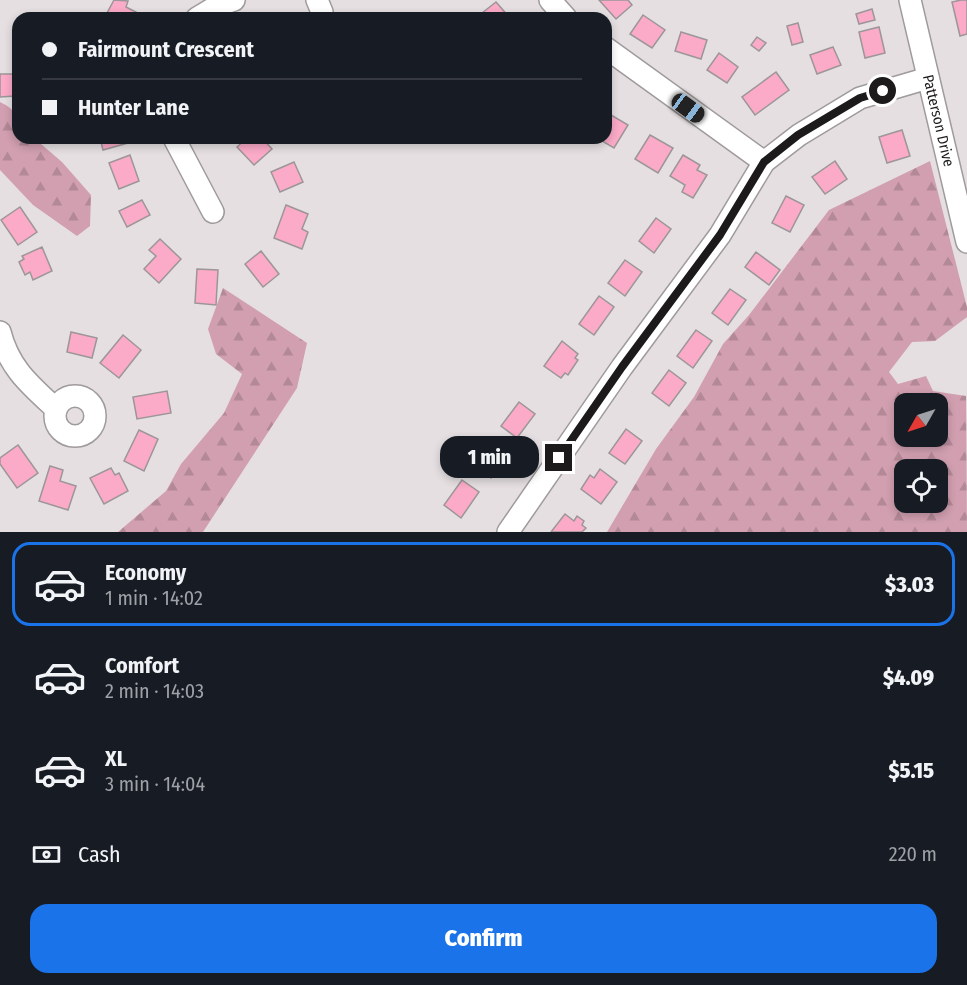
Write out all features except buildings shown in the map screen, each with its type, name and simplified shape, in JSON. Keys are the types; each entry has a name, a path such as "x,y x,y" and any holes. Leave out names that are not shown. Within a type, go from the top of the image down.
{"street":[{"path":"207,12 234,0"},
{"path":"550,0 561,12"},
{"name":"Patterson Drive","path":"910,0 967,242"},
{"path":"612,52 764,162"},
{"path":"508,532 622,367 720,235 764,162 798,135 860,98 928,78"},
{"path":"177,144 213,212"},
{"path":"0,332 5,351 21,377 56,409"}],"green space":[{"path":"0,102 12,110 12,144 41,144 62,162 91,195 90,226 77,236 33,205 0,170"},
{"path":"930,161 967,307 967,317 935,341 912,342 889,372 898,384 926,376 933,391 946,393 894,393 894,447 948,447 948,393 966,396 967,532 607,532 656,449 694,397 723,344 749,315 829,210"},
{"path":"223,288 307,343 297,388 203,532 118,532 166,491 181,464 224,413 242,374 216,354 208,329"}],"route":[{"path":"559,458 622,367 720,235 764,162 798,135 860,98 883,91"}]}
